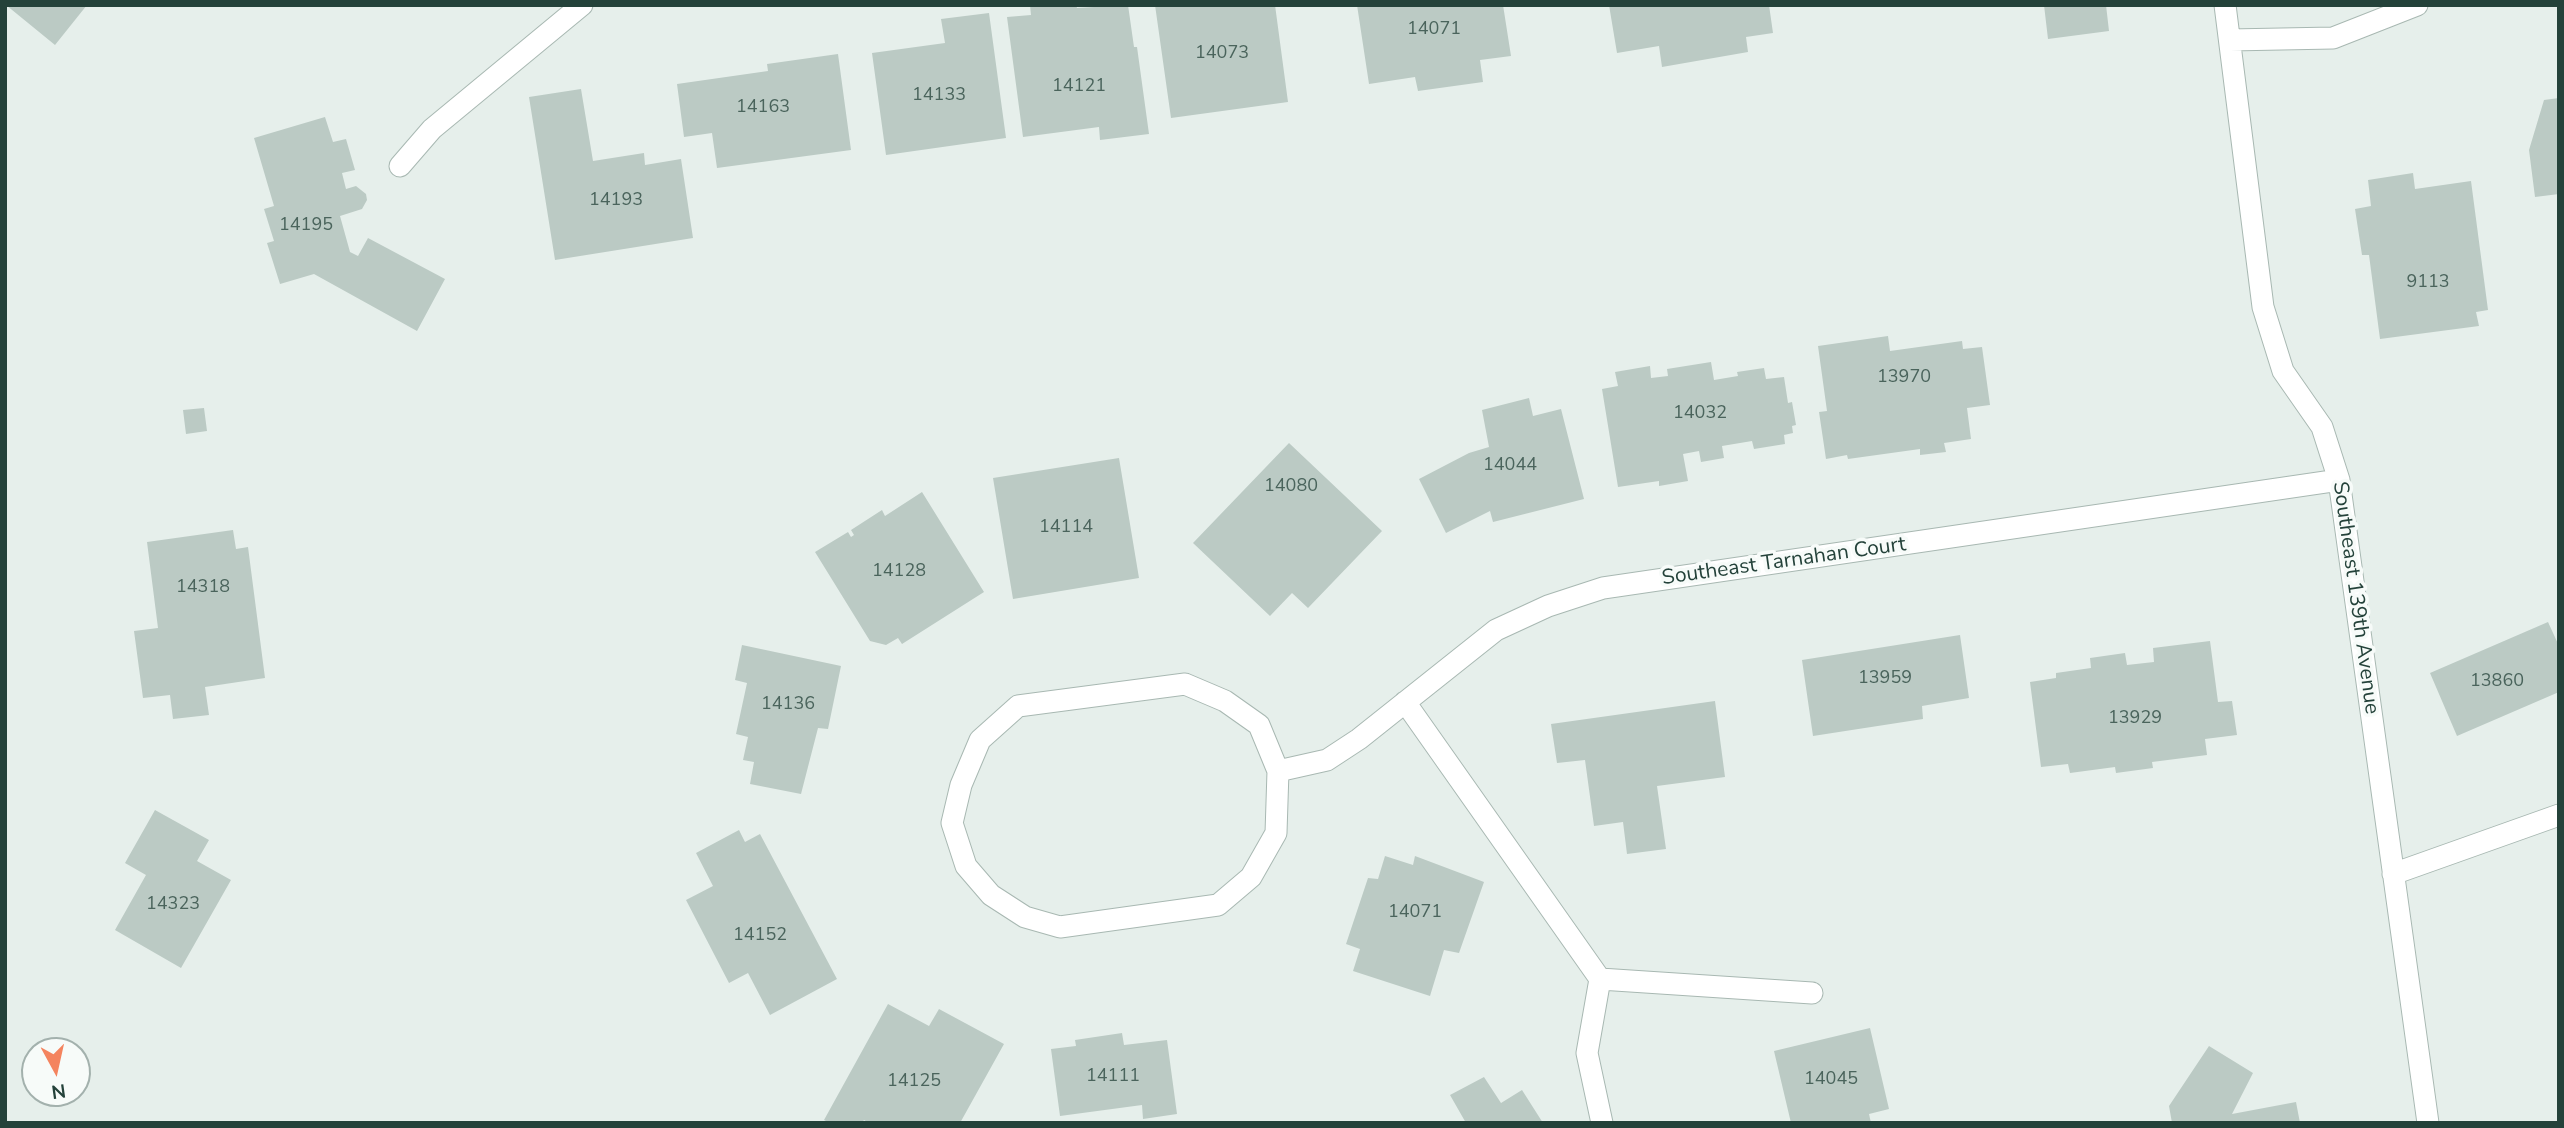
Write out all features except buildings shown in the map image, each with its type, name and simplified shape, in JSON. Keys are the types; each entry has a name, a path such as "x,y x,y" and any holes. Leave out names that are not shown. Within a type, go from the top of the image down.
{"street":[{"path":"400,166 432,129 582,5"},
{"name":"Southeast 139th Avenue","path":"2225,5 2263,307 2283,371 2322,426 2339,480 2428,1123"},
{"path":"2230,40 2333,38 2417,5"},
{"name":"Southeast Tarnahan Court","path":"1278,771 1327,760 1359,739 1496,630 1548,606 1603,588 2339,480"},
{"path":"1185,684 1225,701 1259,724 1278,771 1276,833 1251,877 1218,905 1059,927 1025,917 991,895 967,866 952,823 961,785 980,740 1018,706 1185,684"},
{"path":"1405,702 1600,979 1587,1053 1602,1123"},
{"path":"2393,874 2559,815"},
{"path":"1600,979 1812,993"}]}
